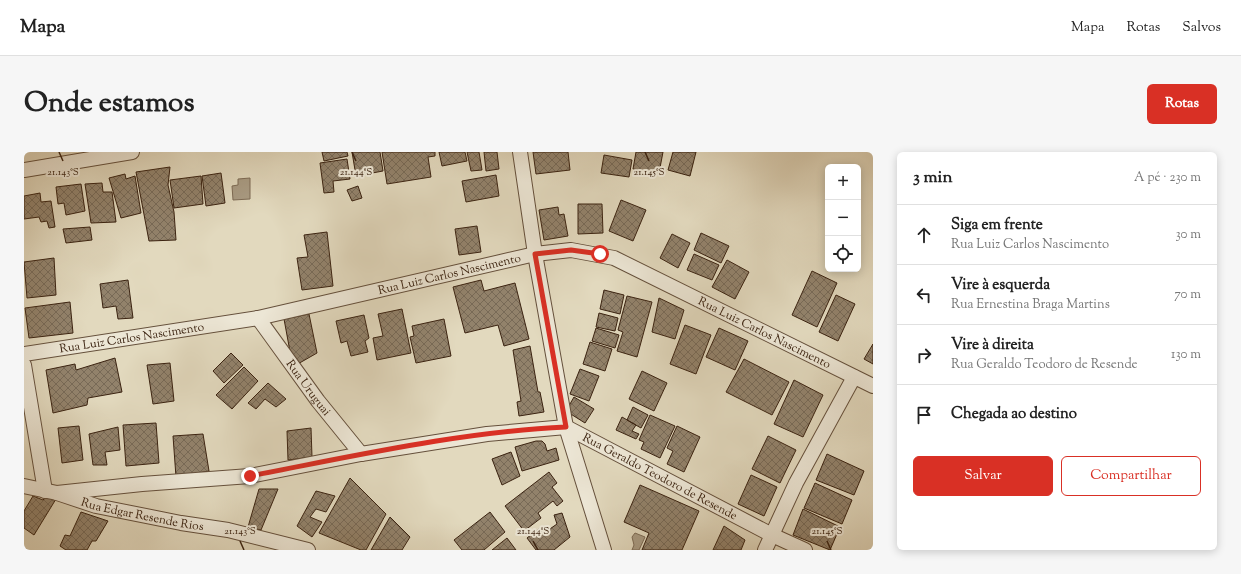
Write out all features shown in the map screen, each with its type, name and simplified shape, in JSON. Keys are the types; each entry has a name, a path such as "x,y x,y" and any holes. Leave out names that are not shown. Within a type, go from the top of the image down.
{"street":[{"path":"24,170 132,152"},
{"path":"520,152 535,254 566,427 604,550"},
{"name":"Rua Luiz Carlos Nascimento","path":"24,354 258,318 535,254 571,250 614,258 873,386"},
{"name":"Rua Uruguai","path":"258,318 318,401 361,454"},
{"path":"24,365 51,492 250,476 361,454 487,434 566,427"},
{"path":"765,550 796,483 854,377"},
{"name":"Rua Geraldo Teodoro de Resende","path":"566,427 772,535 805,550"},
{"name":"Rua Edgar Resende Rios","path":"24,486 51,492 96,506 181,523 228,530 308,550"}],"shaded area":[{"path":"250,178 250,199 233,200 232,186 238,185 238,179"},
{"path":"635,533 645,537 639,550 632,550 634,545 632,537"}],"building":[{"path":"322,152 347,152 348,156 324,161"},
{"path":"352,152 380,152 383,171 356,176"},
{"path":"382,152 435,152 435,156 428,157 431,177 387,184"},
{"path":"439,152 465,152 467,161 442,166"},
{"path":"467,152 479,152 482,170 471,171"},
{"path":"484,152 497,152 499,169 486,171"},
{"path":"533,152 568,152 570,170 536,174"},
{"path":"636,152 663,152 659,173 633,169"},
{"path":"673,152 696,152 690,176 668,170"},
{"path":"604,155 632,160 629,177 601,173"},
{"path":"347,159 350,179 333,181 334,192 324,193 320,163"},
{"path":"170,167 168,185 174,212 176,240 149,241 136,172"},
{"path":"221,173 225,203 206,206 202,176"},
{"path":"125,174 126,179 135,176 141,213 121,218 109,178"},
{"path":"496,175 499,196 466,202 462,181"},
{"path":"201,176 203,204 174,208 170,180"},
{"path":"102,183 103,192 112,192 116,222 91,223 85,184"},
{"path":"81,184 85,211 66,215 64,203 58,204 56,187"},
{"path":"358,186 362,198 352,201 347,190"},
{"path":"40,193 41,202 51,201 55,227 49,228 47,221 41,222 39,217 24,219 24,196"},
{"path":"621,200 646,210 633,241 609,231"},
{"path":"578,204 602,204 603,233 578,234"},
{"path":"558,207 559,215 564,214 568,236 544,240 539,210"},
{"path":"477,226 481,252 459,255 455,229"},
{"path":"90,227 92,240 66,243 63,229"},
{"path":"327,232 333,286 302,290 297,258 308,257 304,235"},
{"path":"701,233 729,246 721,263 694,250"},
{"path":"672,234 690,243 678,268 660,258"},
{"path":"694,254 719,265 712,280 687,270"},
{"path":"54,258 56,295 27,298 24,262"},
{"path":"727,260 749,272 735,299 712,287"},
{"path":"812,271 837,283 817,327 792,315"},
{"path":"128,280 133,318 118,319 116,306 103,308 100,284"},
{"path":"481,280 484,291 515,283 529,339 504,346 498,325 465,333 453,287"},
{"path":"604,290 624,295 620,314 600,309"},
{"path":"836,295 855,304 838,341 819,332"},
{"path":"627,296 652,302 637,357 617,351 623,332 618,330"},
{"path":"659,298 684,310 675,339 652,332"},
{"path":"70,302 73,333 29,338 25,308"},
{"path":"402,309 411,353 377,360 373,338 383,336 378,314"},
{"path":"599,313 618,318 615,331 596,327"},
{"path":"309,314 317,353 296,365 291,357 284,319"},
{"path":"364,315 369,338 365,341 368,352 351,356 347,341 341,343 336,321"},
{"path":"444,319 451,356 416,363 410,337 414,336 412,326"},
{"path":"685,325 711,335 696,374 670,364"},
{"path":"596,328 619,335 615,348 592,341"},
{"path":"719,328 748,341 735,370 706,357"},
{"path":"590,342 612,349 605,371 583,364"},
{"path":"873,344 873,364 864,359"},
{"path":"530,346 538,392 540,392 544,412 519,416 517,402 521,401 513,350"},
{"path":"231,353 243,365 224,383 213,371"},
{"path":"115,358 122,392 88,398 87,405 53,413 46,370 75,364 76,370"},
{"path":"744,359 789,382 772,415 726,392"},
{"path":"170,363 174,401 153,404 147,365"},
{"path":"244,367 258,381 232,409 216,395"},
{"path":"580,369 599,376 589,401 570,394"},
{"path":"642,371 667,383 654,411 629,399"},
{"path":"794,380 823,395 803,437 774,424"},
{"path":"268,383 286,399 276,407 265,399 256,409 248,403"},
{"path":"574,397 594,409 585,423 566,411"},
{"path":"633,407 648,415 641,428 627,420"},
{"path":"650,415 675,426 660,458 641,449 644,442 639,440"},
{"path":"622,417 636,425 632,431 639,434 636,439 616,430"},
{"path":"156,423 159,463 126,466 123,425"},
{"path":"79,426 83,460 62,463 58,428"},
{"path":"677,426 700,437 684,472 667,464 673,451 667,448"},
{"path":"118,427 120,450 105,452 107,465 93,465 89,434"},
{"path":"311,428 312,457 288,460 287,431"},
{"path":"203,434 209,471 176,477 173,436"},
{"path":"768,436 796,450 780,483 752,469"},
{"path":"536,441 542,441 545,444 547,451 556,448 559,460 522,471 515,447"},
{"path":"511,452 520,476 502,485 492,459"},
{"path":"827,454 864,471 854,495 816,480"},
{"path":"549,472 557,483 552,487 563,501 557,506 553,501 538,513 541,518 524,531 505,506"},
{"path":"751,475 777,487 764,516 738,504"},
{"path":"350,478 386,514 366,550 361,550 319,533"},
{"path":"815,483 852,500 842,524 804,508"},
{"path":"640,485 699,511 682,550 642,550 649,533 624,522"},
{"path":"259,489 278,489 261,530 248,527"},
{"path":"316,491 335,496 326,512 316,509 310,517 322,522 312,537 297,526"},
{"path":"48,495 56,499 34,535 24,528 24,511 33,496 43,500"},
{"path":"803,509 840,527 830,550 793,535"},
{"path":"81,512 108,521 96,541 92,541 87,550 66,550 60,546 65,535 70,536"},
{"path":"490,512 505,532 484,550 462,550 454,540"},
{"path":"562,513 570,537 554,550 536,550 527,538 540,528 544,533 557,524 554,515"},
{"path":"390,517 410,537 402,550 371,550"},
{"path":"724,526 745,540 741,550 713,550"},
{"path":"507,538 516,550 492,550"}],"route":[{"path":"250,476 361,454 487,434 528,429 566,427 535,254 571,250 600,254"}]}
